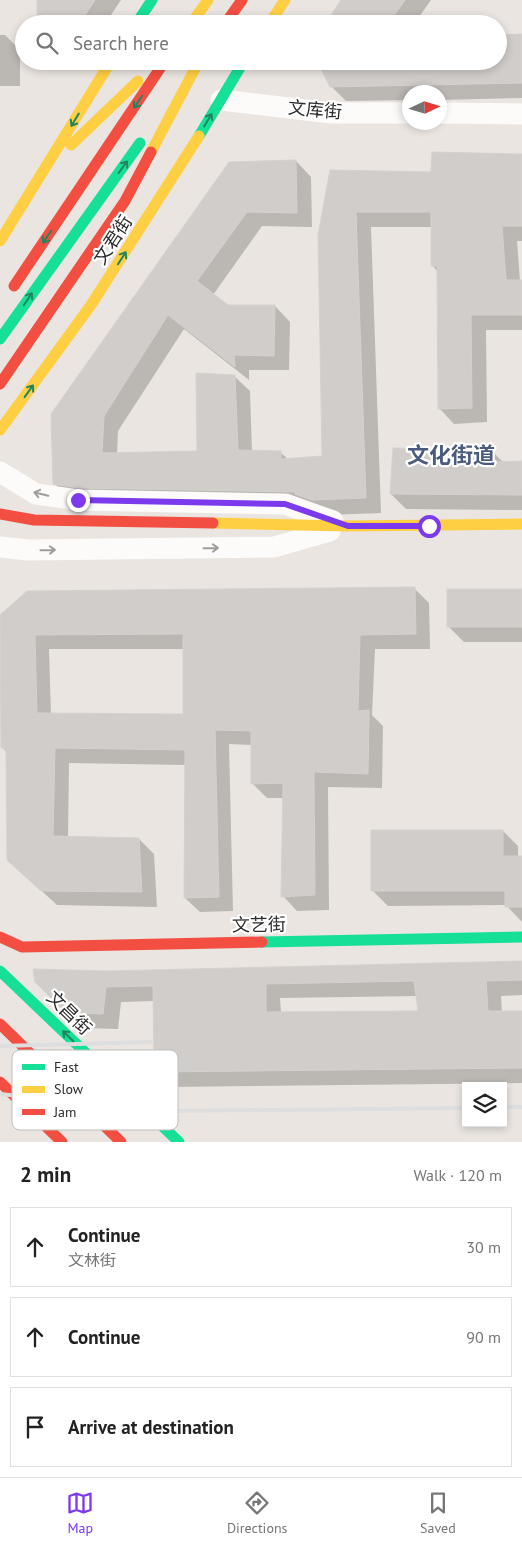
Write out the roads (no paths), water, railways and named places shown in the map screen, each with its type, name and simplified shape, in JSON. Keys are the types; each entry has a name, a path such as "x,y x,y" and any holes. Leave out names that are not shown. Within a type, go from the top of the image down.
{"main road":[{"path":"142,15 152,0"},
{"path":"197,15 208,0"},
{"path":"231,15 242,0"},
{"path":"275,15 286,0"},
{"path":"0,241 106,70"},
{"path":"46,169 149,70"},
{"path":"6,299 159,70"},
{"path":"0,340 193,70"},
{"path":"0,384 98,244 125,201 194,70"},
{"path":"193,121 236,70"},
{"name":"文君街","path":"0,430 91,305 173,180 238,70"},
{"path":"125,201 162,158"},
{"path":"0,514 34,520 348,526 522,524"},
{"name":"文艺街","path":"0,937 22,947 522,937"},
{"name":"文昌街","path":"0,971 83,1050"},
{"path":"5,1012 31,1050"},
{"path":"0,1024 28,1050"},
{"path":"0,1082 12,1093"},
{"path":"38,1130 45,1142"},
{"path":"50,1130 62,1142"},
{"path":"109,1130 121,1142"},
{"name":"文昌街","path":"166,1130 179,1142"}],"street":[{"name":"文库街","path":"220,100 331,113 402,113"},
{"path":"447,113 522,114"},
{"path":"0,472 36,494 78,500 285,504 348,526"},
{"path":"0,547 28,550 274,547 348,526"}],"railway":[{"path":"0,1046 152,1042"},
{"path":"0,1094 12,1095"},
{"path":"507,1107 522,1107"},
{"path":"178,1111 462,1108"}],"district":[{"name":"文化街道","path":"451,455"}]}
